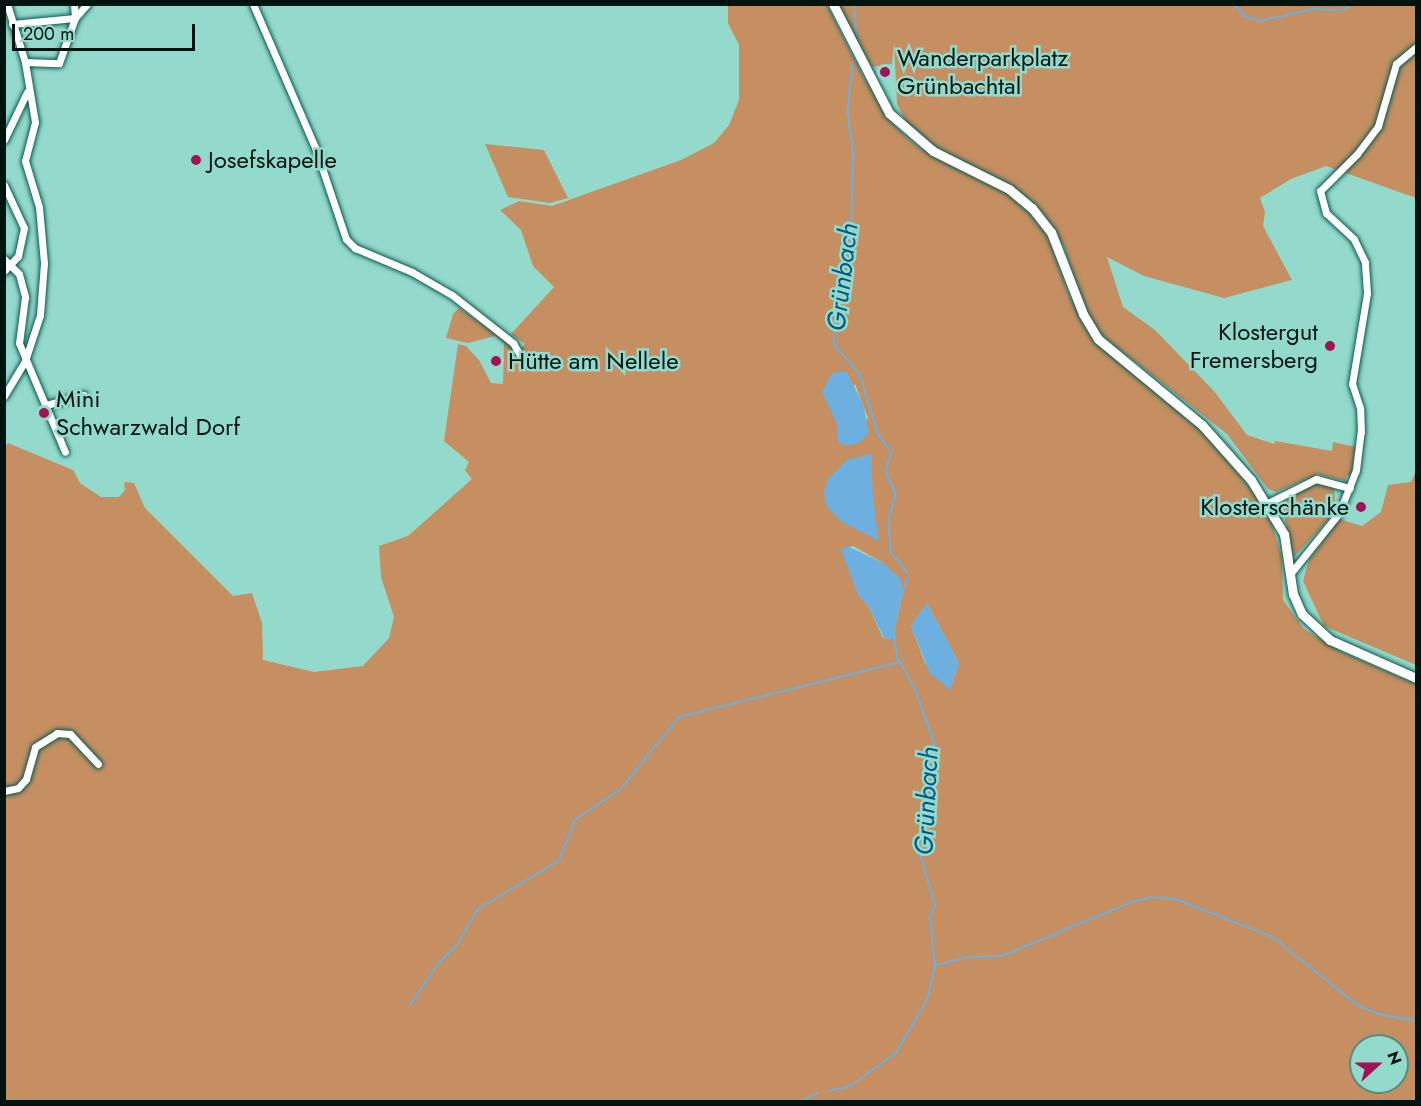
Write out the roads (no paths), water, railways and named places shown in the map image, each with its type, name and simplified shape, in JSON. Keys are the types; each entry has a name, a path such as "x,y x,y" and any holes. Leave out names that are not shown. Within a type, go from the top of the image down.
{"main road":[{"path":"833,4 889,113 933,151 1009,189 1032,208 1051,232 1083,314 1098,339 1202,425 1269,502 1287,544 1290,574 1302,614 1330,640 1416,678"}],"street":[{"path":"4,396 25,361 40,315 44,263 39,207 25,161 35,123 25,62 7,4"},
{"path":"74,4 75,18"},
{"path":"25,62 59,63 75,18 87,4"},
{"path":"253,4 315,147 346,239 355,248 412,272 473,310 519,349 520,355"},
{"path":"12,24 75,18"},
{"path":"1290,574 1320,541 1350,488 1361,432 1360,408 1352,384 1367,292 1365,262 1358,244 1326,213 1320,191 1357,154 1378,126 1396,64 1416,47"},
{"path":"4,140 19,116 28,90"},
{"path":"4,185 24,228 13,265 4,271"},
{"path":"4,259 13,265 25,297 19,344 65,452"},
{"path":"46,405 84,394"},
{"path":"1269,502 1316,479 1350,488"},
{"path":"4,791 18,788 26,779 35,747 57,733 70,734 98,764"}],"water":[{"path":"846,371 863,404 869,433 859,443 847,446 838,442 837,424 822,392 832,373"},
{"path":"871,454 873,496 879,541 842,522 827,507 824,493 828,479 847,460"},
{"path":"847,546 883,563 900,578 903,591 893,639 884,638 869,607 858,594 841,550"},
{"path":"927,603 959,663 950,690 930,673 911,626"}],"waterway":[{"name":"Grünbach","path":"855,4 857,39"},
{"path":"1234,4 1245,16 1260,21 1313,9 1343,10 1354,4"},
{"name":"Grünbach","path":"853,65 848,112 854,155 850,264 836,316 834,344 860,374 879,435 892,452 886,471 896,493 889,521 891,552 907,572"},
{"name":"Grünbach","path":"901,598 907,579"},
{"name":"Grünbach","path":"894,630 897,611"},
{"name":"Grünbach","path":"829,1091 851,1086 896,1053 928,998 935,965 930,916 935,906 920,853 931,805 934,742 916,692 897,657 894,635"},
{"path":"410,1005 439,963 457,945 478,909 559,861 575,820 621,789 679,717 899,662"},
{"path":"937,965 969,957 1002,956 1132,902 1152,897 1176,899 1273,937 1358,1005 1378,1014 1416,1021"},
{"name":"Grünbach","path":"800,1102 818,1093"}],"place":[{"name":"Wanderparkplatz Grünbachtal","path":"885,72"},
{"name":"Josefskapelle","path":"196,160"},
{"name":"Klostergut Fremersberg","path":"1330,346"},
{"name":"Hütte am Nellele","path":"496,361"},
{"name":"Mini Schwarzwald Dorf","path":"44,413"},
{"name":"Klosterschänke","path":"1361,507"}]}
